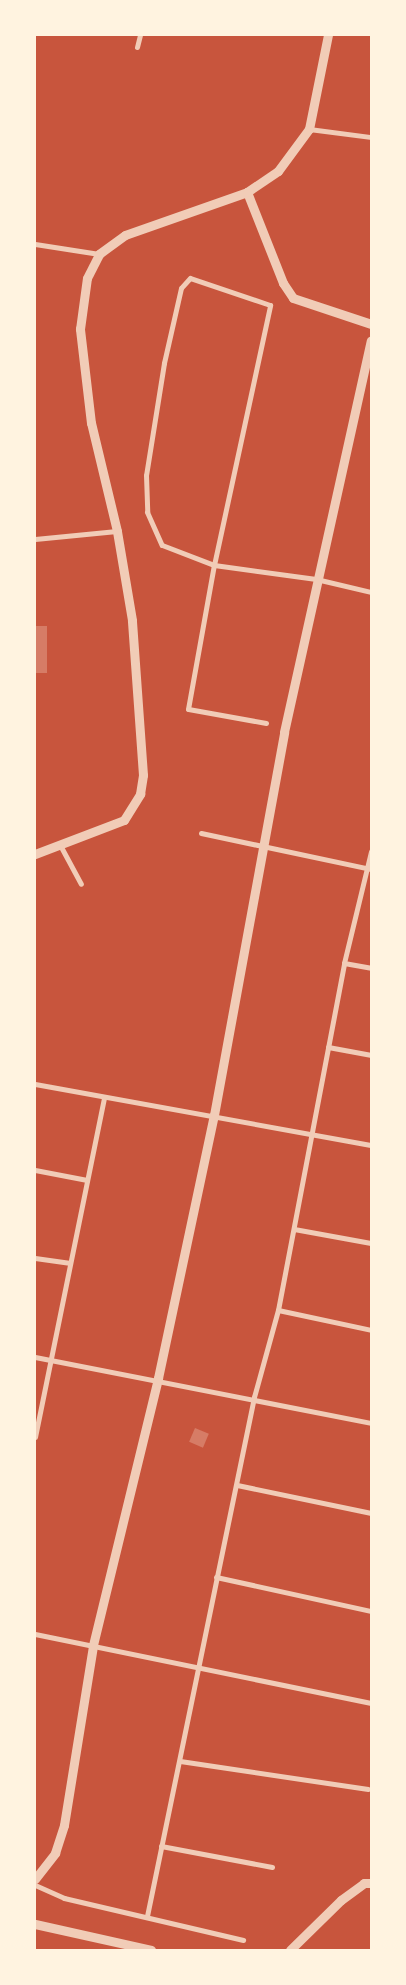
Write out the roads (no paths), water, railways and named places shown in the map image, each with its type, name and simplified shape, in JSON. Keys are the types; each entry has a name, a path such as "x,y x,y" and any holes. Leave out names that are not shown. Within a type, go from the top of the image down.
{"street":[{"path":"137,47 140,35"},
{"path":"35,854 124,820 140,794 138,682 117,530 91,423 80,329 87,278 100,254 125,235 248,192 294,155 309,129 328,35"},
{"path":"309,129 371,137"},
{"path":"248,192 283,283 293,298 371,324"},
{"path":"35,244 100,254"},
{"path":"266,723 188,709 214,565 270,305 190,278 181,288 164,363 146,475 147,512 166,548 214,565 316,579 371,592"},
{"path":"35,1879 55,1853 64,1825 93,1645 158,1378 214,1115 316,579 371,341"},
{"path":"35,539 117,530"},
{"path":"201,833 369,869"},
{"path":"60,845 81,884"},
{"path":"147,1916 254,1397 278,1310 344,963 369,869 371,851"},
{"path":"344,963 371,968"},
{"path":"328,1047 371,1055"},
{"path":"35,1084 371,1145"},
{"path":"35,1437 104,1097"},
{"path":"35,1170 87,1180"},
{"path":"294,1229 371,1243"},
{"path":"35,1258 69,1263"},
{"path":"278,1310 371,1330"},
{"path":"35,1357 158,1378 371,1423"},
{"path":"237,1485 371,1513"},
{"path":"216,1577 371,1611"},
{"path":"35,1634 371,1703"},
{"path":"180,1761 368,1789"},
{"path":"161,1846 272,1867"},
{"path":"290,1950 341,1900 364,1883 371,1882"},
{"path":"35,1885 64,1898 243,1940"},
{"path":"37,1925 151,1950"}]}
